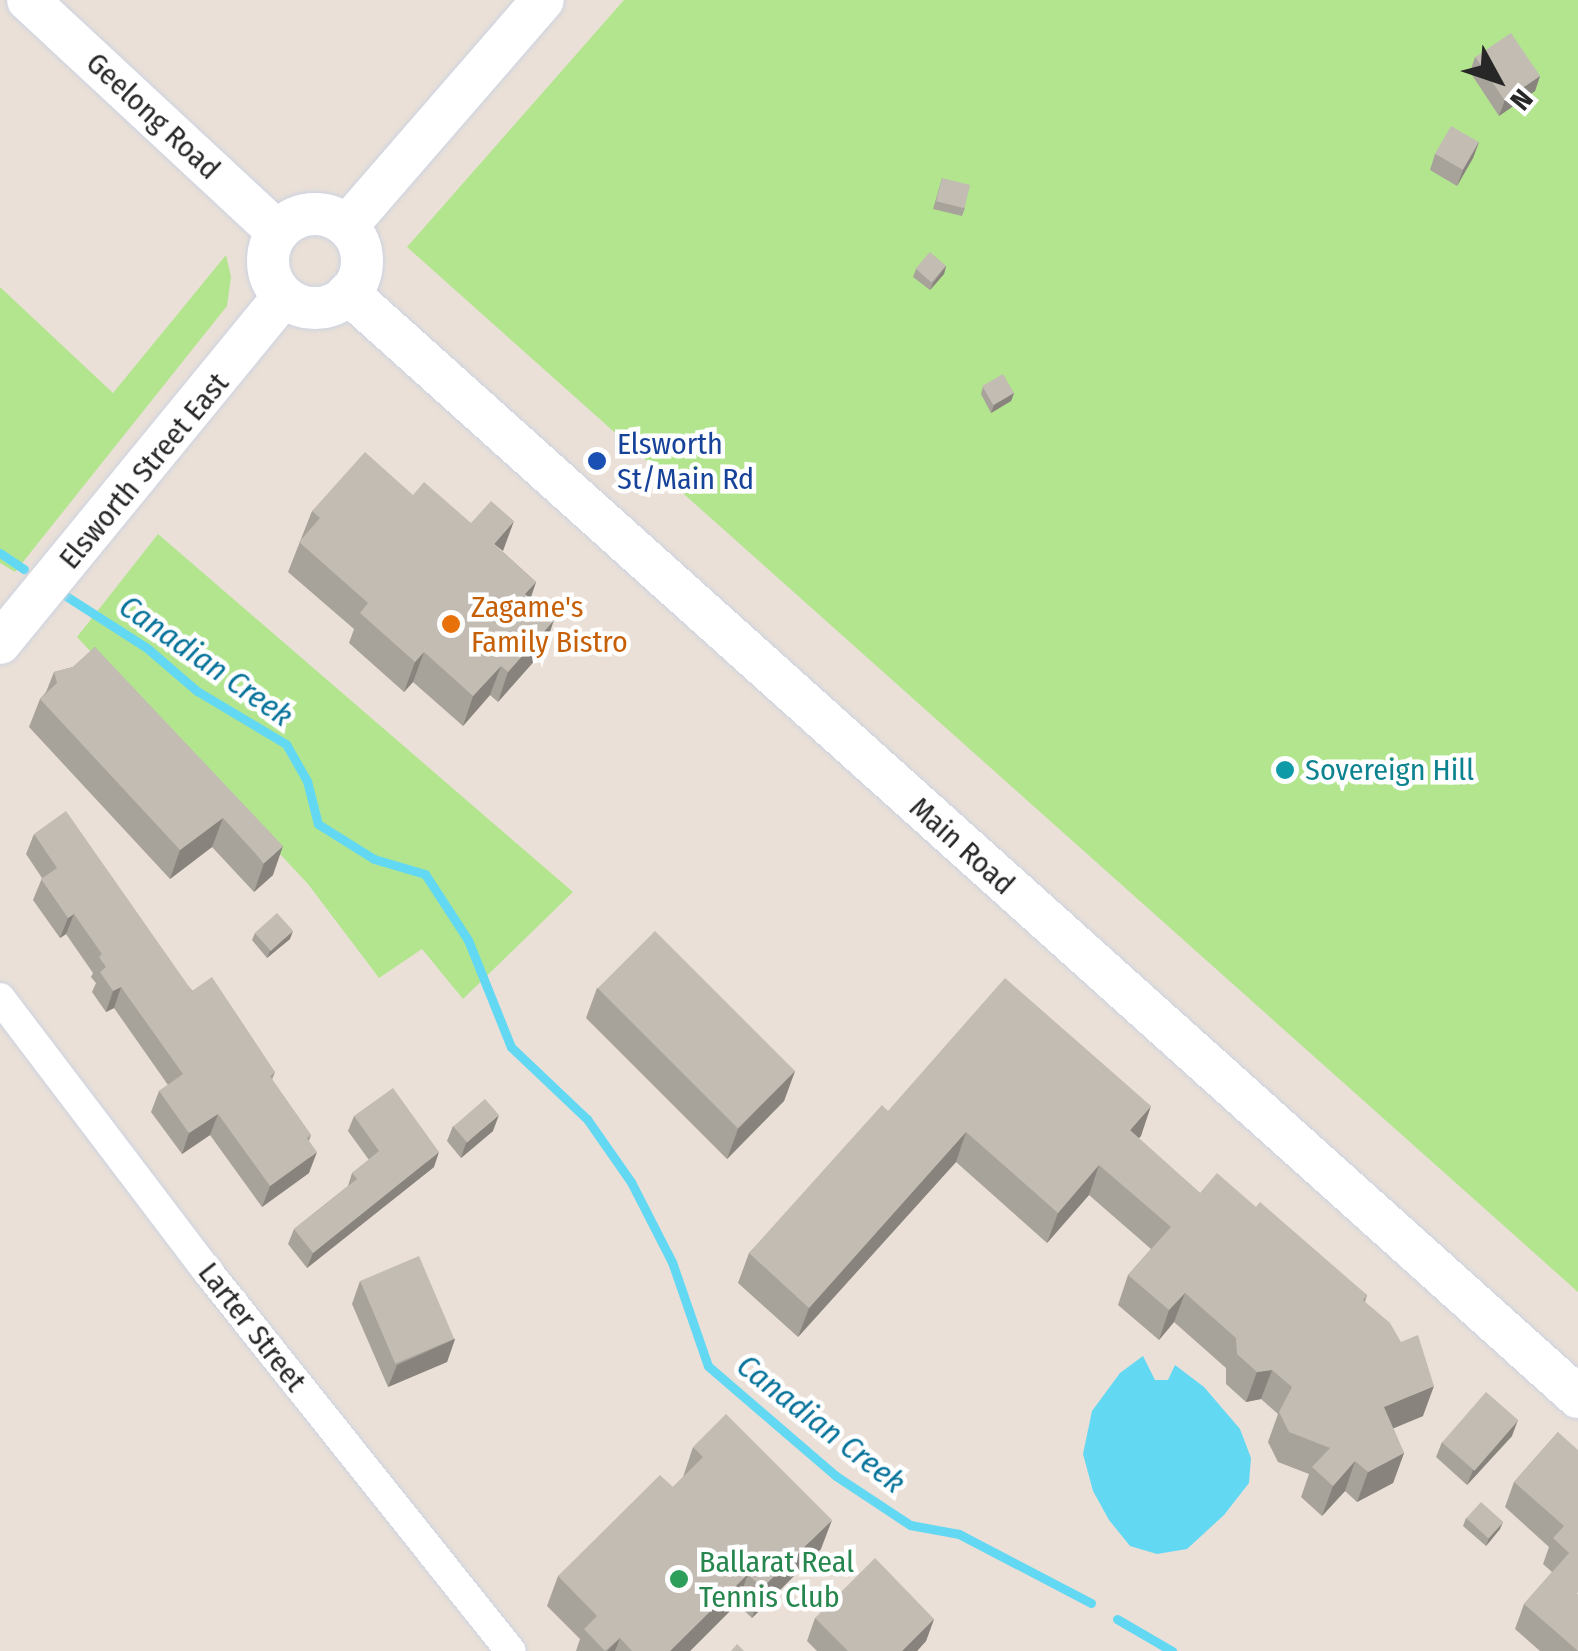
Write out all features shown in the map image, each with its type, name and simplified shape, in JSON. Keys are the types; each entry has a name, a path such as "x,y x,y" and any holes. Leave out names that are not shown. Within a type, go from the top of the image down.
{"main road":[{"name":"Geelong Road","path":"28,0 278,232"},
{"path":"346,226 542,0"},
{"path":"311,214 330,216 346,226 358,241 362,260 358,278 348,293 316,307 284,296 269,270 270,250 278,232 293,220 311,214"},
{"name":"Main Road","path":"348,293 1578,1397"},
{"name":"Elsworth Street East","path":"0,643 284,296"}],"street":[{"name":"Larter Street","path":"0,998 208,1272 511,1651"}],"green space":[{"name":"Sovereign Hill","path":"624,0 1578,0 1578,1292 407,247"},
{"path":"226,255 231,277 227,306 15,572 0,563 0,287 113,393"},
{"path":"158,534 573,892 463,999 422,949 379,978 308,884 77,637"}],"water":[{"path":"1143,1356 1155,1380 1168,1380 1175,1365 1204,1387 1240,1429 1251,1458 1249,1483 1224,1515 1187,1549 1157,1554 1130,1546 1109,1520 1093,1491 1083,1454 1092,1411 1120,1373"}],"building":[{"path":"1511,33 1540,76 1504,100 1475,57"},
{"path":"1451,126 1479,142 1463,170 1435,154"},
{"path":"942,178 970,185 964,208 936,201"},
{"path":"930,252 946,266 931,282 916,269"},
{"path":"1003,374 1014,393 993,405 982,386"},
{"path":"365,452 413,495 424,482 471,523 491,501 514,521 494,544 536,582 525,594 554,620 508,672 501,666 473,696 424,652 415,662 360,613 368,603 299,542 320,518 312,511"},
{"path":"95,647 283,846 264,863 223,818 180,850 40,699 57,683 54,672 73,667"},
{"path":"66,811 192,991 212,977 275,1072 270,1076 311,1135 307,1138 317,1152 270,1186 218,1114 189,1133 159,1091 183,1074 121,987 113,991 100,972 106,967 99,957 102,954 74,914 68,918 41,879 57,868 34,834"},
{"path":"277,913 293,931 271,951 255,933"},
{"path":"655,931 795,1071 738,1128 598,988"},
{"path":"1005,978 1151,1106 1130,1130 1200,1193 1217,1173 1256,1207 1260,1202 1367,1295 1363,1300 1390,1323 1401,1342 1418,1335 1434,1386 1384,1407 1404,1453 1368,1472 1355,1461 1333,1486 1312,1467 1330,1448 1289,1432 1279,1412 1292,1387 1272,1370 1257,1372 1237,1354 1236,1338 1185,1293 1169,1310 1128,1275 1171,1227 1099,1165 1058,1213 966,1132 809,1308 749,1253 882,1105 888,1111"},
{"path":"393,1088 439,1152 313,1253 294,1229 357,1179 352,1173 379,1151 354,1116"},
{"path":"485,1099 499,1115 467,1142 453,1127"},
{"path":"419,1256 454,1339 395,1364 360,1281"},
{"path":"1486,1392 1518,1420 1474,1471 1442,1443"},
{"path":"726,1414 832,1520 762,1588 748,1574 670,1651 632,1651 620,1638 605,1651 584,1629 597,1616 558,1576 660,1475 673,1487 703,1457 693,1447"},
{"path":"1558,1432 1578,1450 1578,1651 1524,1604 1569,1553 1553,1538 1564,1526 1514,1482"},
{"path":"1481,1502 1503,1522 1489,1538 1466,1518"},
{"path":"875,1558 934,1619 902,1651 848,1651 815,1618"}],"waterway":[{"name":"Canadian Creek","path":"0,553 24,569"},
{"name":"Canadian Creek","path":"66,596 147,648 197,691 286,744 307,781 318,824 374,859 425,874 468,940 511,1047 587,1119 631,1182 672,1262 708,1366 836,1476 910,1525 959,1534 1091,1603"},
{"name":"Canadian Creek","path":"1117,1619 1172,1651"}],"place":[{"name":"Elsworth St/Main Rd","path":"597,461"},
{"name":"Zagame's Family Bistro","path":"451,624"},
{"name":"Sovereign Hill","path":"1285,770"},
{"name":"Ballarat Real Tennis Club","path":"679,1579"}]}
